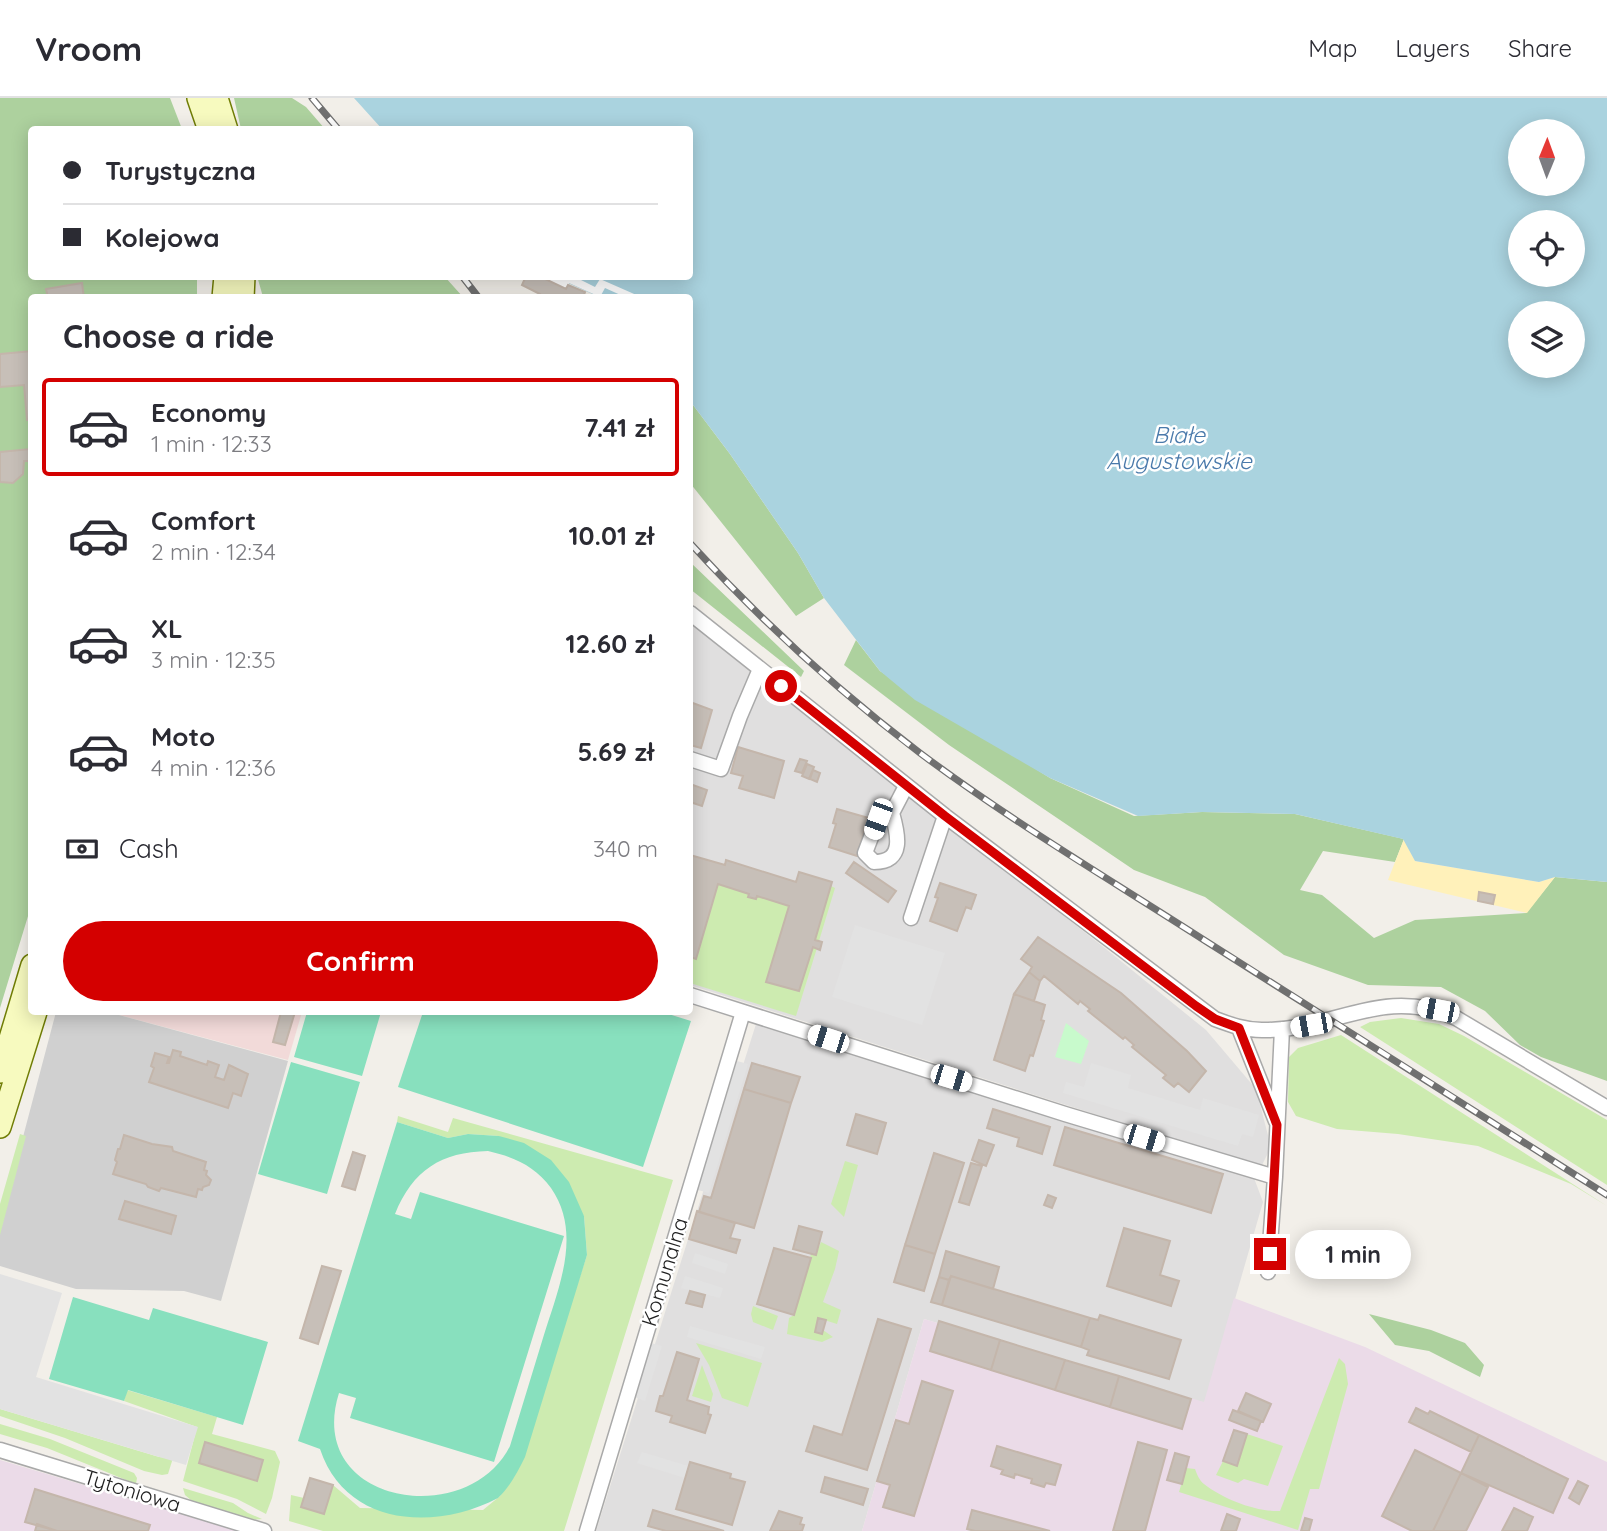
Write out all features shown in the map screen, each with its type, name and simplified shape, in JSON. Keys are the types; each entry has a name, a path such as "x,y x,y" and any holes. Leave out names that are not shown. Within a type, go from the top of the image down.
{"main road":[{"path":"198,98 208,126"},
{"path":"217,98 226,126"},
{"path":"0,1072 28,978"},
{"path":"0,1125 35,1015"}],"street":[{"path":"693,615 906,786 1215,1019 1239,1028 1282,1029 1398,1005 1438,1010 1456,1018 1607,1108"},
{"path":"693,760 721,769 760,669"},
{"path":"892,813 906,786"},
{"path":"911,918 945,816"},
{"path":"693,996 1055,1111 1275,1177"},
{"name":"Komunalna","path":"587,1531 743,1012"},
{"path":"1239,1028 1277,1125"},
{"path":"1268,1272 1282,1029"},
{"name":"Tytoniowa","path":"0,1450 264,1531"}],"shaded area":[{"path":"693,625 1206,1030 1256,1089 1271,1147 1261,1167 693,986"},
{"path":"855,925 945,953 922,1025 832,997"},
{"path":"55,1015 119,1015 288,1061 221,1301 184,1291 76,1289 0,1266 0,1224"},
{"path":"119,1015 301,1015 288,1060"},
{"path":"756,1024 1254,1178 1263,1202 1205,1403 924,1319 862,1531 596,1531"},
{"path":"737,1061 748,1064 709,1193 698,1190"},
{"path":"1091,1063 1131,1075 1128,1088 1200,1110 1203,1098 1259,1115 1253,1137 1242,1134 1238,1146 1063,1093 1066,1082 1084,1087"},
{"path":"695,1253 728,1264 725,1274 692,1263"},
{"path":"0,1274 62,1293 36,1377 198,1427 186,1465 0,1409"},
{"path":"685,1276 723,1288 720,1298 681,1288"},
{"path":"1234,1298 1365,1347 1607,1462 1607,1531 862,1531 924,1319 1204,1402"},
{"path":"690,1326 765,1347 761,1359 687,1337"},
{"path":"651,1343 662,1346 645,1401 634,1397"},
{"path":"642,1452 688,1466 685,1478 637,1463"},
{"path":"0,1460 238,1531 0,1531"}],"green space":[{"path":"0,98 170,98 181,126 28,126 28,280 197,280 197,294 28,294 28,916 0,1008"},
{"path":"234,98 292,98 306,107 322,126 240,126"},
{"path":"258,280 448,280 460,294 262,294"},
{"path":"693,405 798,553 824,598 796,616 693,487"},
{"path":"693,565 804,671 801,677 693,591"},
{"path":"856,640 880,671 1050,778 1134,816 1202,812 1295,814 1404,839 1395,862 1323,851 1300,890 1322,895 1374,938 1415,920 1526,913 1555,877 1607,882 1607,1081 1541,1057 1520,1045 1485,1011 1441,987 1368,985 1284,955 1205,897 1134,870 949,745 844,665"},
{"path":"718,884 749,894 749,897 756,899 757,896 789,906 767,982 799,991 813,947 817,948 796,1016 693,984 693,958 696,958"},
{"path":"831,886 835,888 819,941 815,940"},
{"path":"306,1015 380,1015 362,1076 294,1057"},
{"path":"422,1015 672,1015 691,1021 643,1167 398,1087"},
{"path":"1401,1018 1439,1024 1464,1036 1607,1120 1607,1185 1360,1027 1370,1022"},
{"path":"1066,1023 1089,1041 1081,1064 1055,1057"},
{"path":"1341,1035 1607,1206 1571,1184 1478,1146 1398,1134 1337,1129 1296,1116 1288,1102 1289,1057 1298,1048"},
{"path":"291,1062 360,1082 327,1194 258,1174"},
{"path":"398,1116 448,1132 453,1118 673,1180 564,1531 323,1531 289,1521 291,1495 304,1498 324,1514 333,1485 360,1508 483,1510 500,1496 514,1477 587,1255 584,1216 499,1136 468,1134 448,1138 397,1122"},
{"path":"397,1122 448,1138 468,1134 499,1136 524,1143 551,1160 569,1182 584,1216 587,1255 525,1457 502,1494 473,1509 447,1515 421,1518 395,1515 371,1507 350,1494 333,1475 320,1449 298,1441","holes":["471,1152 498,1153 538,1174 551,1188 560,1206 566,1243 561,1281 510,1446 489,1473 460,1489 428,1496 395,1493 366,1481 345,1460 335,1431 339,1393 356,1398 350,1418 494,1462 564,1236 420,1192 411,1219 395,1214 411,1186 431,1166 456,1155"]},
{"path":"20,1134 26,1136 0,1235 0,1204"},
{"path":"845,1161 858,1165 844,1217 831,1204"},
{"path":"821,1242 839,1251 823,1302 841,1310 837,1324 818,1318 815,1332 822,1334 823,1330 833,1337 822,1342 787,1334 789,1318 794,1315 811,1254 816,1255"},
{"path":"73,1297 149,1320 153,1308 268,1342 243,1425 128,1390 124,1401 49,1379"},
{"path":"753,1306 778,1316 773,1330 753,1322"},
{"path":"1369,1314 1431,1330 1465,1343 1484,1365 1480,1377 1429,1351 1395,1345"},
{"path":"696,1343 762,1363 748,1407 722,1398 709,1365"},
{"path":"1339,1358 1345,1364 1348,1384 1319,1489 1310,1489 1298,1530 1179,1492 1186,1468 1195,1469 1202,1482 1221,1495 1250,1507 1280,1511"},
{"path":"702,1365 713,1394 711,1402 692,1396"},
{"path":"127,1390 217,1417 212,1434 275,1451 280,1462 266,1514 237,1499 183,1481 197,1427 124,1401"},
{"path":"0,1409 159,1457 173,1458 168,1474 144,1471 65,1438 0,1416"},
{"path":"0,1424 50,1439 134,1473 136,1484 47,1448 0,1434"},
{"path":"1247,1434 1283,1446 1268,1486 1244,1479 1238,1483 1216,1475 1223,1461 1237,1466"},
{"path":"183,1488 233,1503 262,1519 252,1520 192,1501 185,1495"}],"sand":[{"path":"1404,839 1415,861 1539,882 1555,877 1527,913 1388,880"}],"water":[{"name":"Białe Augustowskie","path":"354,98 1607,98 1607,882 1555,877 1539,882 1415,861 1403,839 1295,814 1202,812 1138,816 1050,778 915,700 880,671 824,598 798,553 693,405 693,294 592,294 562,280 693,280 693,126 379,126"}],"pier":[{"path":"546,280 581,280 595,287 602,280 634,294 618,294 605,288 602,294 593,294 569,283 566,289"}],"building":[{"path":"524,280 547,280 566,289 568,285 585,292 540,294 522,285"},
{"path":"82,283 83,294 47,294 46,289"},
{"path":"28,351 28,420 24,385 0,387 0,354"},
{"path":"28,449 28,461 24,461 23,474 13,483 0,482 0,452"},
{"path":"693,703 712,710 701,748 693,746"},
{"path":"738,747 784,761 774,798 739,788 743,776 731,773"},
{"path":"800,759 807,761 802,773 795,771"},
{"path":"807,764 814,767 809,779 802,776"},
{"path":"813,770 820,773 817,782 810,779"},
{"path":"693,785 707,790 702,806 693,803"},
{"path":"837,809 872,819 868,833 864,832 857,856 829,847 836,824 833,823"},
{"path":"693,856 725,865 726,860 796,882 799,872 832,882 815,940 822,942 820,950 813,947 799,991 766,982 789,906 757,896 756,899 748,897 749,894 718,884 696,959 693,958"},
{"path":"854,862 896,891 888,902 846,873"},
{"path":"940,883 976,895 971,909 966,907 957,931 930,921"},
{"path":"1479,892 1495,895 1493,904 1478,901"},
{"path":"1038,937 1121,993 1187,1051 1206,1071 1189,1092 1178,1083 1174,1087 1163,1078 1166,1075 1132,1047 1134,1045 1088,1011 1090,1009 1080,1001 1078,1004 1044,976 1040,981 1029,972 1032,967 1021,959"},
{"path":"1029,972 1040,981 1034,1001 1014,994"},
{"path":"1014,994 1045,1005 1041,1020 1044,1021 1033,1056 1030,1055 1025,1071 994,1060"},
{"path":"280,1015 294,1015 285,1045 273,1042"},
{"path":"173,1050 181,1052 180,1056 207,1065 208,1061 219,1065 215,1077 224,1080 229,1065 248,1074 241,1096 233,1093 228,1108 149,1082 155,1053 169,1057 169,1063"},
{"path":"752,1063 800,1077 791,1103 744,1089"},
{"path":"744,1089 791,1103 754,1228 699,1212 704,1196 711,1198"},
{"path":"993,1109 1050,1127 1042,1154 1017,1146 1019,1138 987,1128"},
{"path":"856,1114 886,1123 877,1154 847,1145"},
{"path":"1065,1127 1223,1174 1211,1213 1054,1165"},
{"path":"124,1135 172,1147 173,1151 206,1162 204,1170 211,1180 209,1185 202,1190 198,1189 196,1197 161,1188 159,1191 113,1174"},
{"path":"979,1140 994,1145 986,1166 972,1160"},
{"path":"353,1152 365,1156 355,1190 342,1186"},
{"path":"934,1153 964,1163 935,1254 905,1245"},
{"path":"971,1163 982,1166 969,1205 959,1202"},
{"path":"1048,1195 1056,1198 1052,1208 1044,1205"},
{"path":"125,1201 176,1216 171,1234 119,1219"},
{"path":"697,1211 735,1223 730,1238 740,1240 736,1253 689,1239"},
{"path":"799,1226 822,1232 816,1255 793,1249"},
{"path":"1124,1228 1170,1241 1160,1275 1179,1281 1171,1306 1107,1286"},
{"path":"905,1245 935,1254 924,1291 894,1282"},
{"path":"774,1248 811,1258 794,1315 757,1304"},
{"path":"946,1251 999,1267 993,1289 951,1276 949,1280 939,1277"},
{"path":"1307,1257 1319,1261 1316,1269 1304,1265"},
{"path":"322,1266 341,1271 318,1344 300,1338"},
{"path":"951,1276 1090,1318 1081,1347 942,1305"},
{"path":"939,1277 949,1280 942,1305 931,1302"},
{"path":"690,1291 705,1295 702,1307 686,1303"},
{"path":"1100,1315 1181,1340 1169,1379 1087,1355 1089,1350 1081,1347 1090,1318 1098,1320"},
{"path":"818,1318 826,1320 822,1334 815,1332"},
{"path":"878,1319 911,1329 867,1470 806,1451 814,1426 842,1435"},
{"path":"939,1321 1000,1340 991,1370 930,1351"},
{"path":"1000,1340 1065,1360 1055,1390 991,1370"},
{"path":"677,1352 699,1359 687,1400 709,1407 708,1414 711,1415 705,1433 670,1422 672,1416 656,1411"},
{"path":"1065,1360 1119,1376 1110,1407 1055,1390"},
{"path":"1119,1376 1191,1399 1182,1429 1110,1407"},
{"path":"922,1381 953,1391 914,1516 883,1507 890,1485 877,1481 896,1420 909,1424"},
{"path":"1246,1393 1271,1404 1263,1422 1238,1411"},
{"path":"1416,1408 1428,1414 1430,1411 1479,1435 1471,1452 1409,1422"},
{"path":"1233,1410 1261,1421 1257,1431 1229,1420"},
{"path":"1234,1430 1247,1434 1237,1466 1223,1461"},
{"path":"1479,1435 1568,1479 1553,1513 1461,1473"},
{"path":"205,1442 263,1460 257,1481 199,1463"},
{"path":"1138,1442 1167,1450 1145,1531 1113,1531"},
{"path":"997,1446 1061,1465 1055,1485 1046,1483 1044,1487 1031,1483 1032,1479 1015,1474 1014,1478 1001,1474 1003,1470 991,1466"},
{"path":"1415,1450 1461,1473 1433,1531 1412,1531 1382,1516"},
{"path":"1175,1453 1189,1457 1182,1484 1167,1480"},
{"path":"690,1462 731,1474 730,1478 745,1482 732,1525 676,1509"},
{"path":"1461,1473 1488,1487 1466,1531 1433,1531"},
{"path":"825,1477 868,1489 863,1505 821,1492"},
{"path":"310,1478 333,1485 324,1514 301,1507"},
{"path":"1578,1481 1588,1486 1579,1504 1569,1498"},
{"path":"35,1489 150,1525 148,1531 57,1531 25,1522"},
{"path":"1514,1508 1533,1517 1527,1531 1502,1531"},
{"path":"653,1510 724,1531 666,1531 648,1526"},
{"path":"972,1510 1050,1531 967,1529"},
{"path":"779,1511 802,1518 802,1531 770,1531"},
{"path":"1227,1514 1240,1519 1236,1531 1221,1531"},
{"path":"1305,1518 1312,1520 1309,1531 1301,1531"},
{"path":"37,1524 57,1531 35,1531"}],"railway":[{"path":"312,98 336,126"},
{"path":"465,280 476,294"},
{"path":"693,546 772,627 829,679 954,778 1060,849 1607,1195"}],"route":[{"path":"781,686 945,816 1196,1006 1215,1019 1239,1028 1277,1125 1270,1254"}]}
